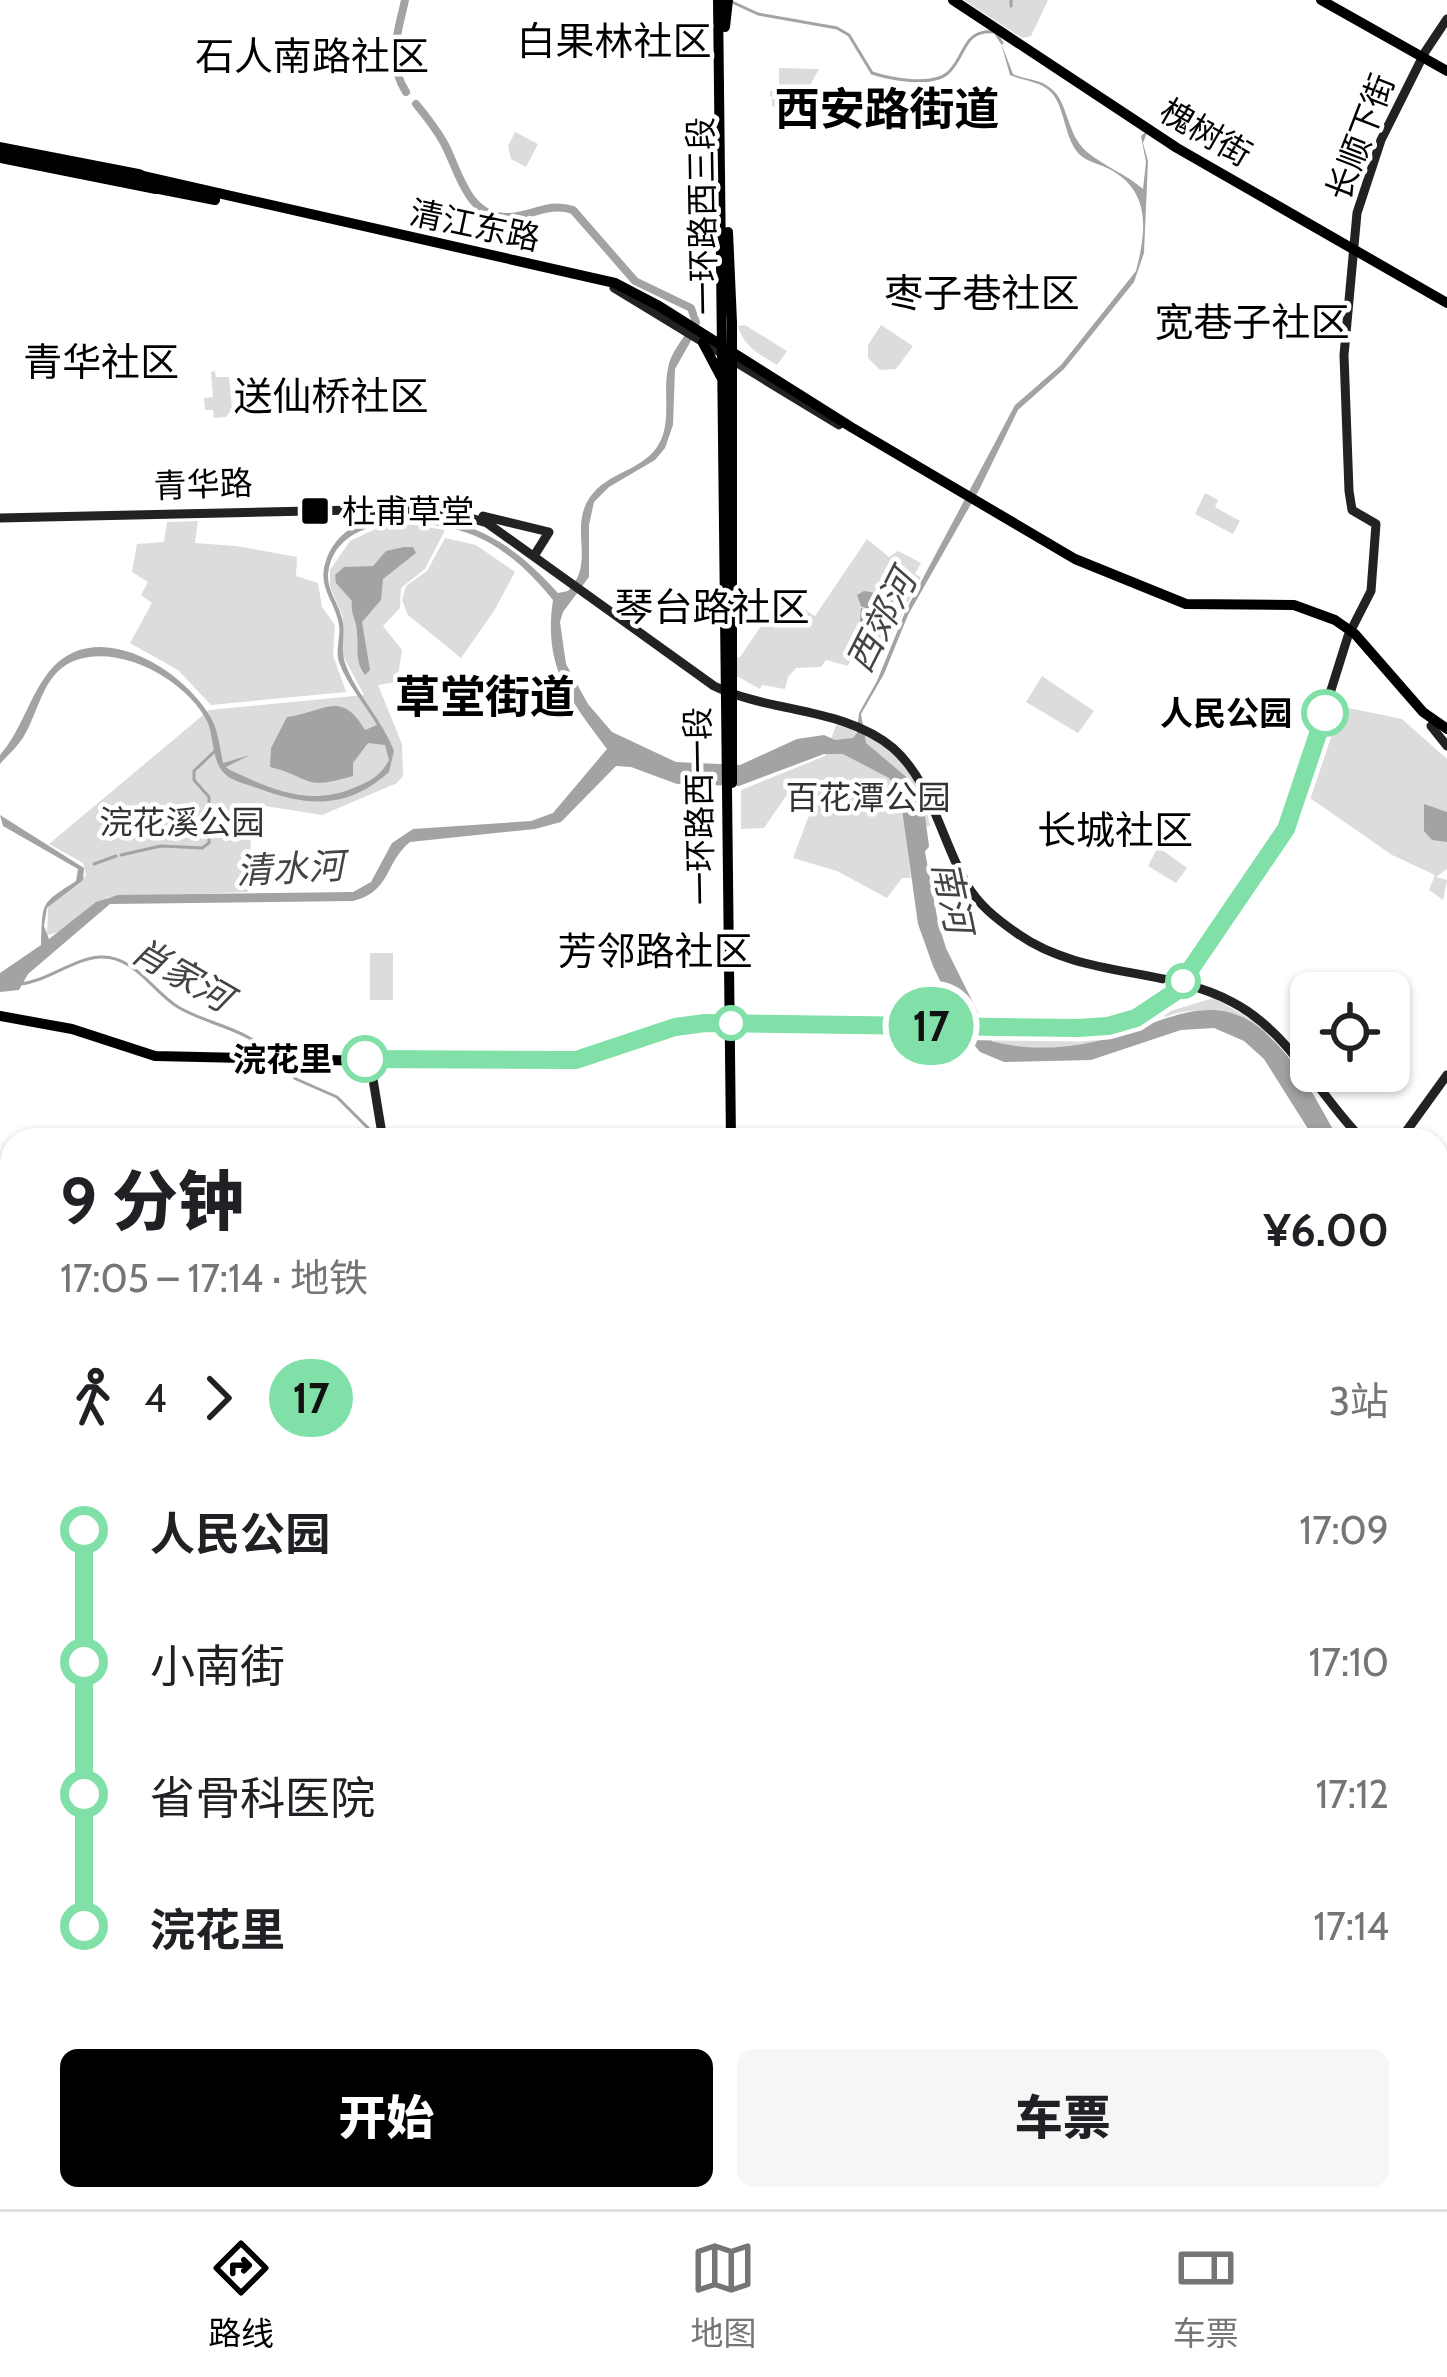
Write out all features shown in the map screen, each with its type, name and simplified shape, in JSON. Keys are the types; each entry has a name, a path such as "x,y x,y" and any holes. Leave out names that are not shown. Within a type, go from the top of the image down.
{"highway":[{"path":"0,152 145,182"}],"main road":[{"name":"一环路西三段","path":"723,0 726,383"},
{"name":"槐树街","path":"956,0 1150,127 1447,300"},
{"path":"1321,0 1447,68"},
{"path":"1332,0 1425,56"},
{"name":"长顺下街","path":"1352,635 1375,592 1381,524 1354,501 1344,355 1356,248 1364,204 1385,142 1425,56 1447,23"},
{"name":"清江东路","path":"0,152 615,286"},
{"name":"清江东路","path":"193,193 615,286 703,336 726,336 755,375 850,429"},
{"path":"615,286 634,293 850,429 1094,571 1186,604 1306,608 1352,635 1447,733"},
{"path":"755,375 726,383 703,336 712,329 726,336 747,358 850,429"},
{"name":"一环路西一段","path":"726,383 733,1128"},
{"name":"青华路","path":"0,515 439,511 506,528 549,532 535,554"},
{"name":"青华路","path":"506,528 729,695 858,727 881,738 912,767 972,887 1002,919 1061,955 1170,978"},
{"path":"1352,635 1447,746"},
{"path":"0,1013 72,1029 155,1056 574,1058 688,1025 1100,1030 1144,1017 1189,987 1288,827 1352,635"},
{"path":"1431,726 1447,733"},
{"path":"1170,978 1198,967"},
{"path":"1170,978 1242,1007 1263,1023 1355,1128"},
{"path":"369,1058 381,1128"},
{"path":"1411,1128 1447,1077"}],"green space":[{"path":"964,0 1048,0 1031,36 1022,38"},
{"path":"779,68 819,69 802,100 791,94 780,110 772,106 772,99 781,99 770,96 770,91 779,91"},
{"path":"515,132 538,144 526,167 511,159 508,146"},
{"path":"745,325 787,351 777,365 748,345 738,326"},
{"path":"881,325 913,346 896,369 880,370 868,358 868,345"},
{"path":"211,372 216,377 229,377 232,409 226,417 214,418 213,410 205,410 204,398 213,397"},
{"path":"1205,493 1218,500 1215,507 1240,521 1233,534 1195,514"},
{"name":"杜甫草堂","path":"198,521 195,543 297,557 296,576 318,583 322,607 335,625 333,655 346,692 211,705 178,670 130,643 152,603 141,595 148,582 132,572 137,544 164,542 167,522"},
{"name":"浣花溪公园","path":"384,525 445,530 425,569 401,588 400,608 383,626 402,650 397,682 378,685 402,744 403,776 397,783 322,815 253,804 248,892 109,897 47,935 48,908 86,875 83,863 49,844 209,710 364,695 343,656 343,617 330,587 330,570 350,541"},
{"path":"445,538 476,545 515,572 461,658 408,615 402,600 406,586 427,571"},
{"path":"867,539 889,557 898,551 921,563 915,574 921,577 887,644 881,642 877,648 858,643 848,666 826,660 821,667 796,668 785,689 762,685 760,689 735,675 735,658 782,595 815,616"},
{"path":"1042,676 1094,711 1078,733 1026,702"},
{"name":"人民公园","path":"1339,706 1402,719 1447,759 1447,869 1436,877 1447,880 1443,900 1429,890 1435,875 1392,855 1310,798"},
{"name":"百花潭公园","path":"836,725 872,736 886,746 910,774 926,808 930,826 905,827 911,878 902,878 887,898 837,871 793,858 820,786 795,783 764,828 741,829 741,790 825,756"},
{"path":"1158,847 1187,868 1176,883 1148,866"},
{"path":"370,953 393,953 393,1000 370,1000"},
{"path":"1214,998 1269,1030 1217,1011 1165,1017 1163,1013"},
{"path":"986,1036 1100,1036 1101,1040 1025,1047"}],"water":[{"path":"1001,43 1013,74 1041,82 1055,93 1087,152 1143,189 1146,162 1141,136 1148,130 1143,143 1148,161 1144,253 1134,282 1064,369 1018,410 908,615 884,674 861,714 866,743 911,781 923,810 923,841 946,948 992,1041 1068,1046 1117,1036 1185,1013 1229,1012 1251,1022 1283,1051 1290,1061 1290,1092 1311,1092 1332,1128 1307,1128 1264,1059 1244,1041 1214,1028 1181,1030 1091,1060 1004,1062 980,1052 966,1035 918,924 900,795 889,778 843,754 824,754 739,786 677,784 616,766 561,822 410,842 375,891 353,901 110,904 28,974 19,990 0,992 0,973 41,945 45,906 76,881 78,869 3,826 0,815 84,868 83,880 47,908 44,926 49,939 96,902 118,895 353,892 371,882 392,843 413,829 531,821 553,813 607,749 562,680 552,644 553,600 494,546 466,532 418,523 393,523 350,537 335,552 328,574 342,618 345,663 394,751 389,772 358,793 312,801 233,780 218,764 208,723 183,692 146,667 105,656 84,658 58,671 22,740 0,764 0,755 53,667 72,653 94,647 140,656 182,683 213,723 223,763 250,755 226,767 230,770 275,789 305,795 335,794 369,781 389,760 385,745 368,743 353,763 353,776 336,780 308,781 270,767 271,748 287,717 339,706 365,730 377,725 338,657 339,625 323,573 335,543 351,528 372,519 420,516 445,520 497,541 558,593 568,591 580,570 581,525 587,502 601,485 646,458 660,442 666,422 669,364 685,335 692,339 675,369 673,425 665,448 594,502 589,577 560,622 566,664 588,704 612,732 676,762 740,765 797,739 853,738 859,713 906,610 1015,405 1061,365 1136,271 1143,228 1140,202 1125,180 1079,154 1052,94 1010,75"},
{"path":"413,547 416,553 383,579 381,600 362,622 370,670 365,675 358,660 352,601 335,575 344,567 373,566 386,551"},
{"name":"西郊河","path":"864,591 888,595 895,605 886,607 881,616 884,625 870,636 859,631 861,608 871,614 876,610 873,602 868,609 861,606 857,595"},
{"path":"1424,804 1447,812 1447,842 1432,840 1424,831"}],"waterway":[{"path":"405,0 395,58 406,92"},
{"path":"1011,0 1011,6"},
{"path":"732,2 758,14 837,28 849,35 872,73 900,79 941,77 971,39 984,32 995,32 1002,43"},
{"path":"416,104 444,143 466,191 483,210 508,217 556,208 573,210 635,281 691,308 696,322"},
{"path":"121,855 161,846 202,848 209,843 209,797 194,780 194,771 217,749"},
{"name":"南河","path":"921,810 923,849"},
{"path":"94,864 116,856"},
{"name":"肖家河","path":"20,984 90,959 112,958 133,968 178,1007 250,1038 269,1054"},
{"name":"肖家河","path":"275,1061 296,1079 337,1097 368,1128"}],"metro line":[{"name":"17","path":"365,1059 576,1060 675,1027 705,1023 1078,1028 1122,1023 1175,992 1286,829 1325,713"}],"place":[{"name":"杜甫草堂","path":"315,511"},
{"name":"人民公园","path":"1325,713"},
{"name":"浣花里","path":"365,1059"}],"district":[{"name":"白果林社区","path":"614,41"},
{"name":"石人南路社区","path":"312,56"},
{"name":"西安路街道","path":"887,109"},
{"name":"枣子巷社区","path":"982,293"},
{"name":"宽巷子社区","path":"1252,322"},
{"name":"青华社区","path":"101,362"},
{"name":"送仙桥社区","path":"331,396"},
{"name":"琴台路社区","path":"712,607"},
{"name":"草堂街道","path":"485,697"},
{"name":"长城社区","path":"1115,830"},
{"name":"芳邻路社区","path":"655,951"}],"water label":[{"name":"清水河","path":"290,868"}]}
